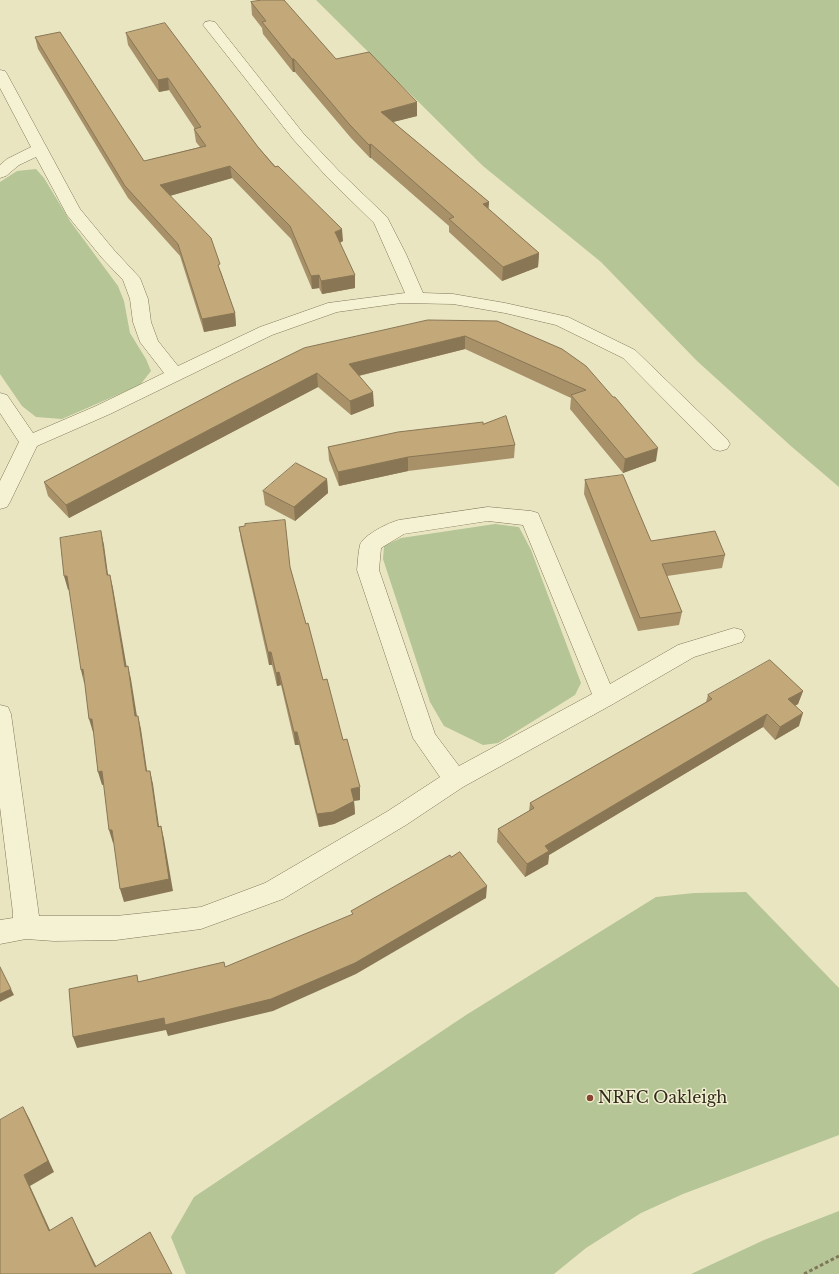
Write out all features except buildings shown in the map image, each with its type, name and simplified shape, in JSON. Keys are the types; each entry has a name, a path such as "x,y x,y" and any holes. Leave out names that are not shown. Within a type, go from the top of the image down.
{"street":[{"path":"210,25 298,136 333,174 381,221 416,298"},
{"path":"0,74 4,90 40,149 73,211 108,254 131,278 139,298 142,322 149,342 175,376"},
{"path":"0,173 13,162 40,149"},
{"path":"0,502 29,442 103,410 266,331 334,307 401,298 452,299 505,308 562,321 629,354 720,444"},
{"path":"0,398 29,442"},
{"path":"455,780 425,738 368,570 371,544 399,527 488,514 531,518 605,698"},
{"path":"0,932 26,927 54,929 116,928 201,918 274,891 397,818 455,780 605,698 686,651 734,636"},
{"path":"0,714 26,913 26,927"}],"path":[{"path":"804,1274 839,1256"}],"green space":[{"path":"316,0 839,0 839,487 792,447 697,361 601,262 483,166"},
{"path":"36,169 44,178 70,221 118,286 124,301 130,333 146,359 151,371 140,385 62,419 36,417 22,406 0,374 0,182 17,171"},
{"path":"495,524 519,527 531,550 581,683 575,695 498,743 483,745 444,726 430,702 383,559 384,546 401,538"},
{"name":"NRFC Oakleigh","path":"746,892 839,988 839,1135 683,1194 641,1213 586,1248 554,1274 186,1274 171,1237 194,1197 466,1015 656,897 694,893"},
{"path":"839,1211 839,1274 691,1274 764,1240"}],"place":[{"name":"NRFC Oakleigh","path":"590,1098"}]}
